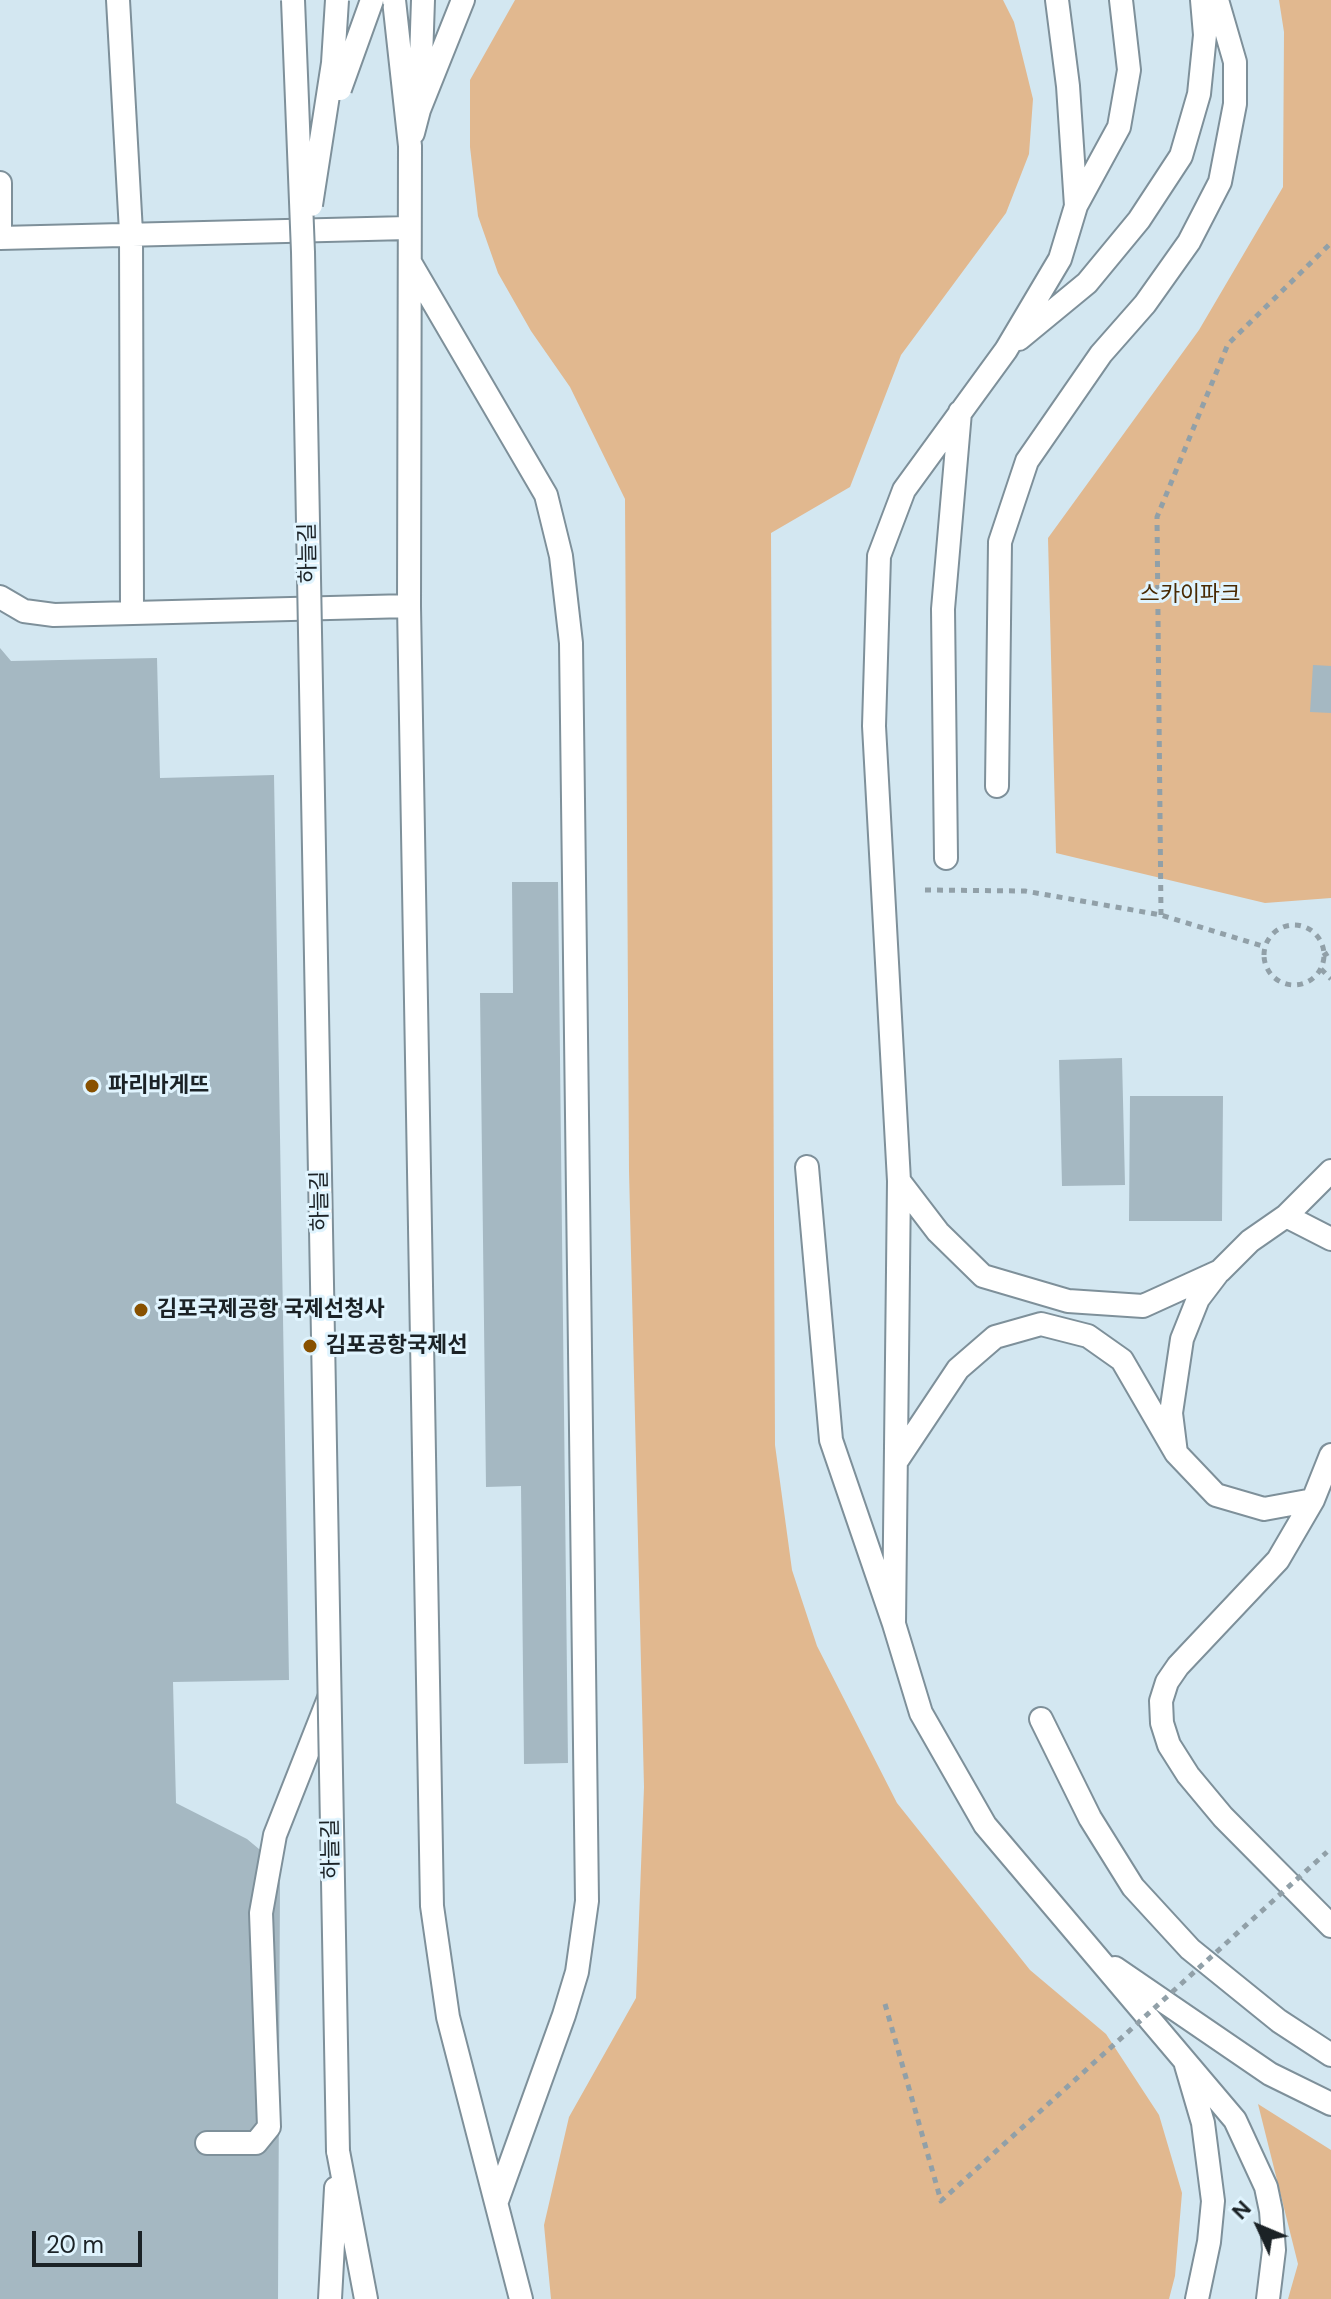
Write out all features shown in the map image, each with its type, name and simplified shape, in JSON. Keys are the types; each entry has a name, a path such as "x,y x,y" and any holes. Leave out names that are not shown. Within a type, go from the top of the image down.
{"lane":[{"path":"118,0 131,232 132,612"},
{"path":"293,0 303,252"},
{"path":"303,252 333,63 337,0"},
{"path":"317,166 357,34 372,0"},
{"path":"394,0 410,146 409,606 432,1906 448,2017 521,2299"},
{"path":"419,110 423,0"},
{"path":"410,146 419,110 463,0"},
{"path":"1057,0 1076,206"},
{"path":"894,1624 899,1181 874,726 879,556 904,490 1006,350 1060,259 1076,206 1119,127 1129,70 1121,0"},
{"path":"1006,350 1087,283 1139,220 1181,156 1199,94 1205,35 1202,0"},
{"path":"997,786 1000,542 1027,461 1101,354 1145,304 1189,242 1220,182 1235,104 1235,62 1217,0"},
{"path":"0,183 0,238 131,232 408,228"},
{"name":"하늘길","path":"303,252 338,2151"},
{"path":"411,263 546,495 561,556 571,643 587,1901 577,1972 497,2201"},
{"path":"946,858 943,609 960,411"},
{"path":"0,597 24,611 54,615 409,606"},
{"path":"807,1167 831,1440 921,1713 985,1825 1235,2120 1266,2187 1274,2250 1268,2299"},
{"path":"1176,1453 1171,1413 1182,1339 1198,1299 1250,1241 1286,1216 1331,1171"},
{"path":"899,1181 938,1232 983,1276 1068,1301 1143,1306 1220,1271"},
{"path":"1286,1216 1331,1239"},
{"path":"897,1460 958,1369 995,1337 1041,1324 1088,1336 1122,1360 1176,1453 1216,1495 1264,1509 1313,1500"},
{"path":"1331,1455 1313,1500 1278,1560 1178,1666 1167,1682 1162,1712 1169,1745 1188,1775 1223,1817 1331,1926"},
{"path":"207,2143 256,2143 269,2127 261,1913 275,1835 330,1697"},
{"path":"1041,1719 1090,1818 1133,1887 1190,1949 1279,2021 1331,2055"},
{"path":"1087,1949 1270,2074 1331,2104"},
{"path":"1183,2056 1203,2123 1213,2201 1209,2242 1197,2299"},
{"path":"330,2299 338,2151"},
{"path":"338,2151 366,2299"}],"path":[{"path":"1161,915 1157,517 1228,344 1331,243"},
{"path":"925,890 1025,891 1161,915 1266,947"},
{"path":"1295,923 1314,932 1322,943 1323,956 1321,969 1308,981 1290,984 1269,975 1265,965 1266,947 1279,929 1295,923"},
{"path":"1323,956 1331,951"},
{"path":"1321,969 1331,979"},
{"path":"885,2004 941,2201 1327,1852"}],"green space":[{"path":"515,0 1003,0 1014,22 1033,99 1029,154 1006,213 901,355 850,487 771,533 775,1445 792,1570 817,1646 897,1803 1030,1970 1106,2034 1159,2115 1182,2193 1175,2276 1169,2299 551,2299 544,2225 569,2117 636,1998 644,1787 629,1171 625,499 570,387 531,331 498,273 478,216 470,147 470,80"},
{"name":"스카이파크","path":"1279,0 1331,0 1331,898 1265,903 1056,853 1048,538 1199,330 1283,187 1284,32"},
{"path":"1258,2104 1331,2150 1331,2299 1288,2299 1298,2264"}],"building":[{"name":"김포국제공항 국제선청사","path":"0,648 11,661 157,658 160,778 274,775 289,1680 173,1682 176,1803 247,1839 271,1859 280,1883 278,2299 0,2299"},
{"path":"1313,665 1331,666 1331,713 1310,712"},
{"path":"512,882 558,882 568,1763 524,1764 521,1486 486,1487 480,993 513,993"},
{"path":"1122,1058 1125,1185 1062,1186 1059,1060"},
{"path":"1130,1096 1223,1096 1222,1221 1129,1221"}],"place":[{"name":"파리바게뜨","path":"92,1086"},
{"name":"김포국제공항 국제선청사","path":"141,1310"},
{"name":"김포공항국제선","path":"310,1346"}]}
